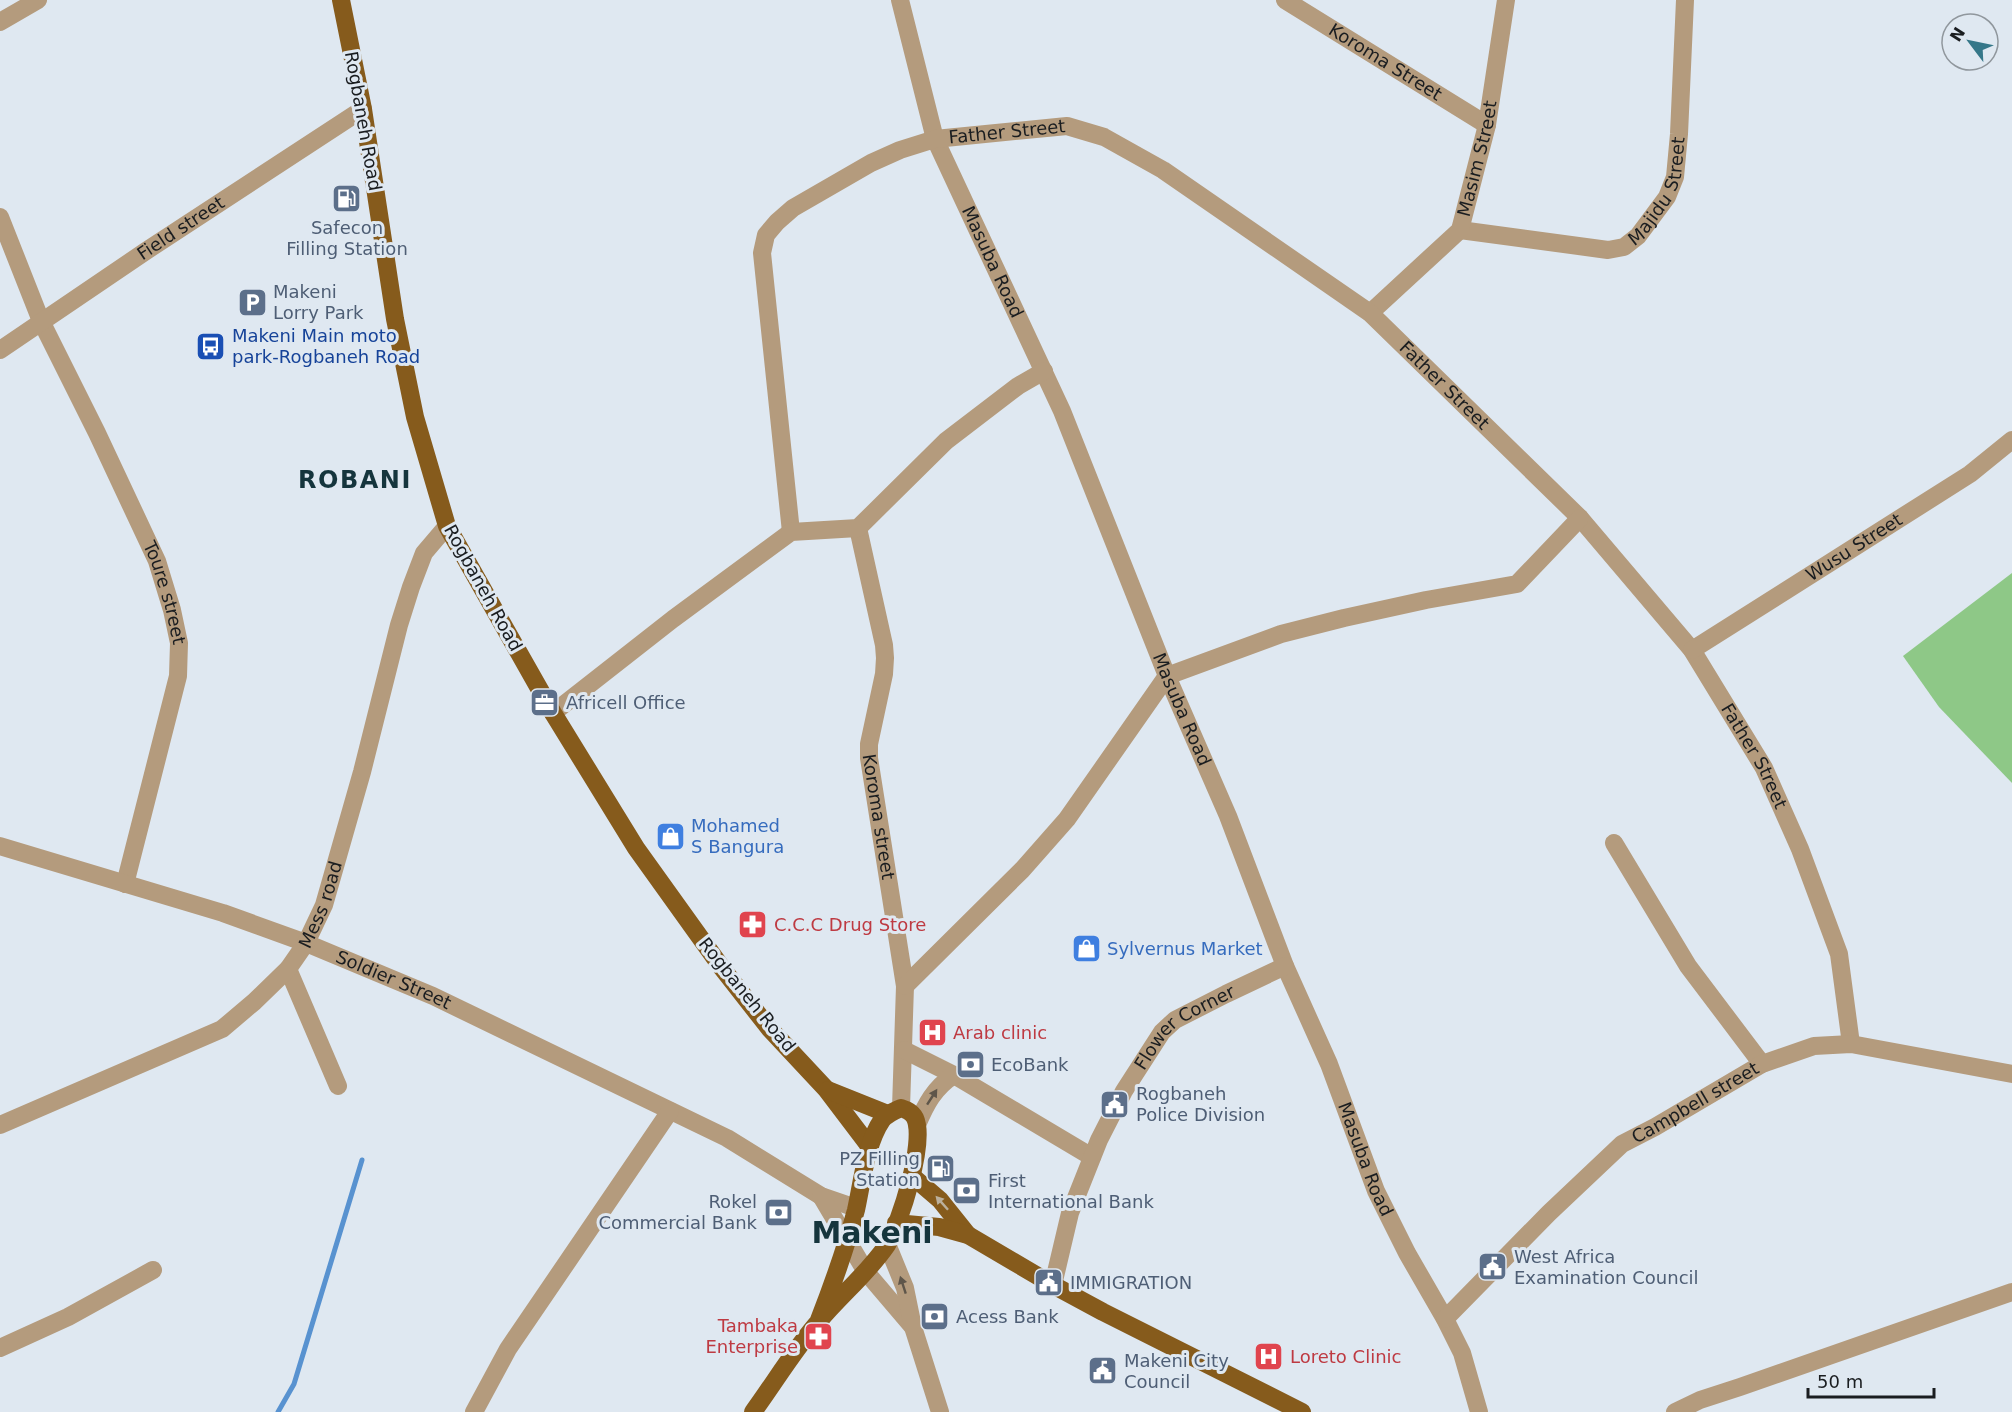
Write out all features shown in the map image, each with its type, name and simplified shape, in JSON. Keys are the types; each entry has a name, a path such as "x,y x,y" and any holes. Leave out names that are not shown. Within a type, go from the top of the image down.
{"main road":[{"name":"Rogbaneh Road","path":"341,0 363,109 395,319 415,417 447,526 553,713 636,848 722,968 769,1028 826,1089 870,1148"},
{"path":"753,1412 819,1320 866,1272 887,1244 912,1176 917,1148 917,1125 912,1113 895,1111 826,1089"},
{"path":"819,1320 847,1242 870,1148 880,1123 895,1111"},
{"path":"912,1176 940,1200 968,1235"},
{"path":"896,1223 939,1227 968,1235 1053,1285 1302,1412"}],"street":[{"path":"0,22 38,0"},
{"name":"Masuba Road","path":"900,0 935,139 1062,411 1167,676 1228,816 1285,966 1329,1064 1376,1191 1462,1353 1479,1412"},
{"name":"Koroma Street","path":"1286,0 1487,125"},
{"name":"Masim Street","path":"1370,313 1460,230 1487,125 1506,0"},
{"name":"Majidu Street","path":"1460,230 1608,250 1624,246 1638,236 1667,197 1675,177 1685,0"},
{"name":"Field street","path":"0,350 363,109"},
{"name":"Father Street","path":"791,532 762,253 766,235 793,208 872,163 900,150 935,139 1067,126 1104,137 1163,170 1370,313 1580,518 1692,651 1764,768 1800,849 1839,954 1851,1044"},
{"name":"Toure street","path":"0,217 41,321 157,561 179,643 178,676 125,884"},
{"path":"553,713 673,619 791,532 858,528 946,441 1008,393 1044,371"},
{"name":"Wusu Street","path":"1692,651 1970,474 2012,440"},
{"path":"905,986 1022,870 1067,819 1167,676 1281,634 1426,600 1517,584 1580,518"},
{"name":"Mess road","path":"0,1125 222,1029 288,969 306,943 324,905 411,587 424,553 447,526"},
{"name":"Koroma street","path":"858,528 884,645 884,674 869,744 869,758 905,986 904,1050 895,1111"},
{"path":"1614,843 1688,966 1762,1064"},
{"name":"Soldier Street","path":"0,846 224,913 306,943 433,996 727,1138 821,1196 856,1208"},
{"name":"Flower Corner","path":"1053,1285 1070,1213 1092,1156 1124,1091 1162,1032 1167,1026 1226,994 1285,966"},
{"path":"288,969 338,1086"},
{"name":"Campbell street","path":"1445,1319 1549,1213 1622,1144 1762,1064 1814,1046 1851,1044 2012,1074"},
{"path":"904,1050 954,1075 1092,1156"},
{"path":"917,1125 938,1087 954,1075"},
{"path":"474,1412 508,1350 670,1111"},
{"name":"Soldier Street","path":"821,1196 866,1272 913,1327"},
{"path":"887,1244 905,1288 913,1327 940,1412"},
{"path":"0,1348 68,1317 153,1270"},
{"path":"1675,1412 1700,1400 2012,1292"}],"green space":[{"path":"2012,573 2012,783 1939,707 1903,656"}],"waterway":[{"path":"278,1412 294,1384 362,1160"}],"place":[{"name":"Safecon Filling Station","path":"347,199"},
{"name":"Makeni Lorry Park","path":"252,302"},
{"name":"Makeni Main moto park-Rogbaneh Road","path":"211,346"},
{"name":"Africell Office","path":"545,703"},
{"name":"Mohamed S Bangura","path":"670,836"},
{"name":"C.C.C Drug Store","path":"753,925"},
{"name":"Sylvernus Market","path":"1086,949"},
{"name":"Arab clinic","path":"932,1033"},
{"name":"EcoBank","path":"970,1065"},
{"name":"Rogbaneh Police Division","path":"1115,1104"},
{"name":"PZ Filling Station","path":"941,1169"},
{"name":"First International Bank","path":"967,1191"},
{"name":"Rokel Commercial Bank","path":"778,1212"},
{"name":"West Africa Examination Council","path":"1493,1267"},
{"name":"IMMIGRATION","path":"1049,1283"},
{"name":"Acess Bank","path":"935,1317"},
{"name":"Tambaka Enterprise","path":"819,1336"},
{"name":"Loreto Clinic","path":"1269,1357"},
{"name":"Makeni City Council","path":"1103,1371"}],"district":[{"name":"ROBANI","path":"355,480"},
{"name":"Makeni","path":"872,1233"}]}
